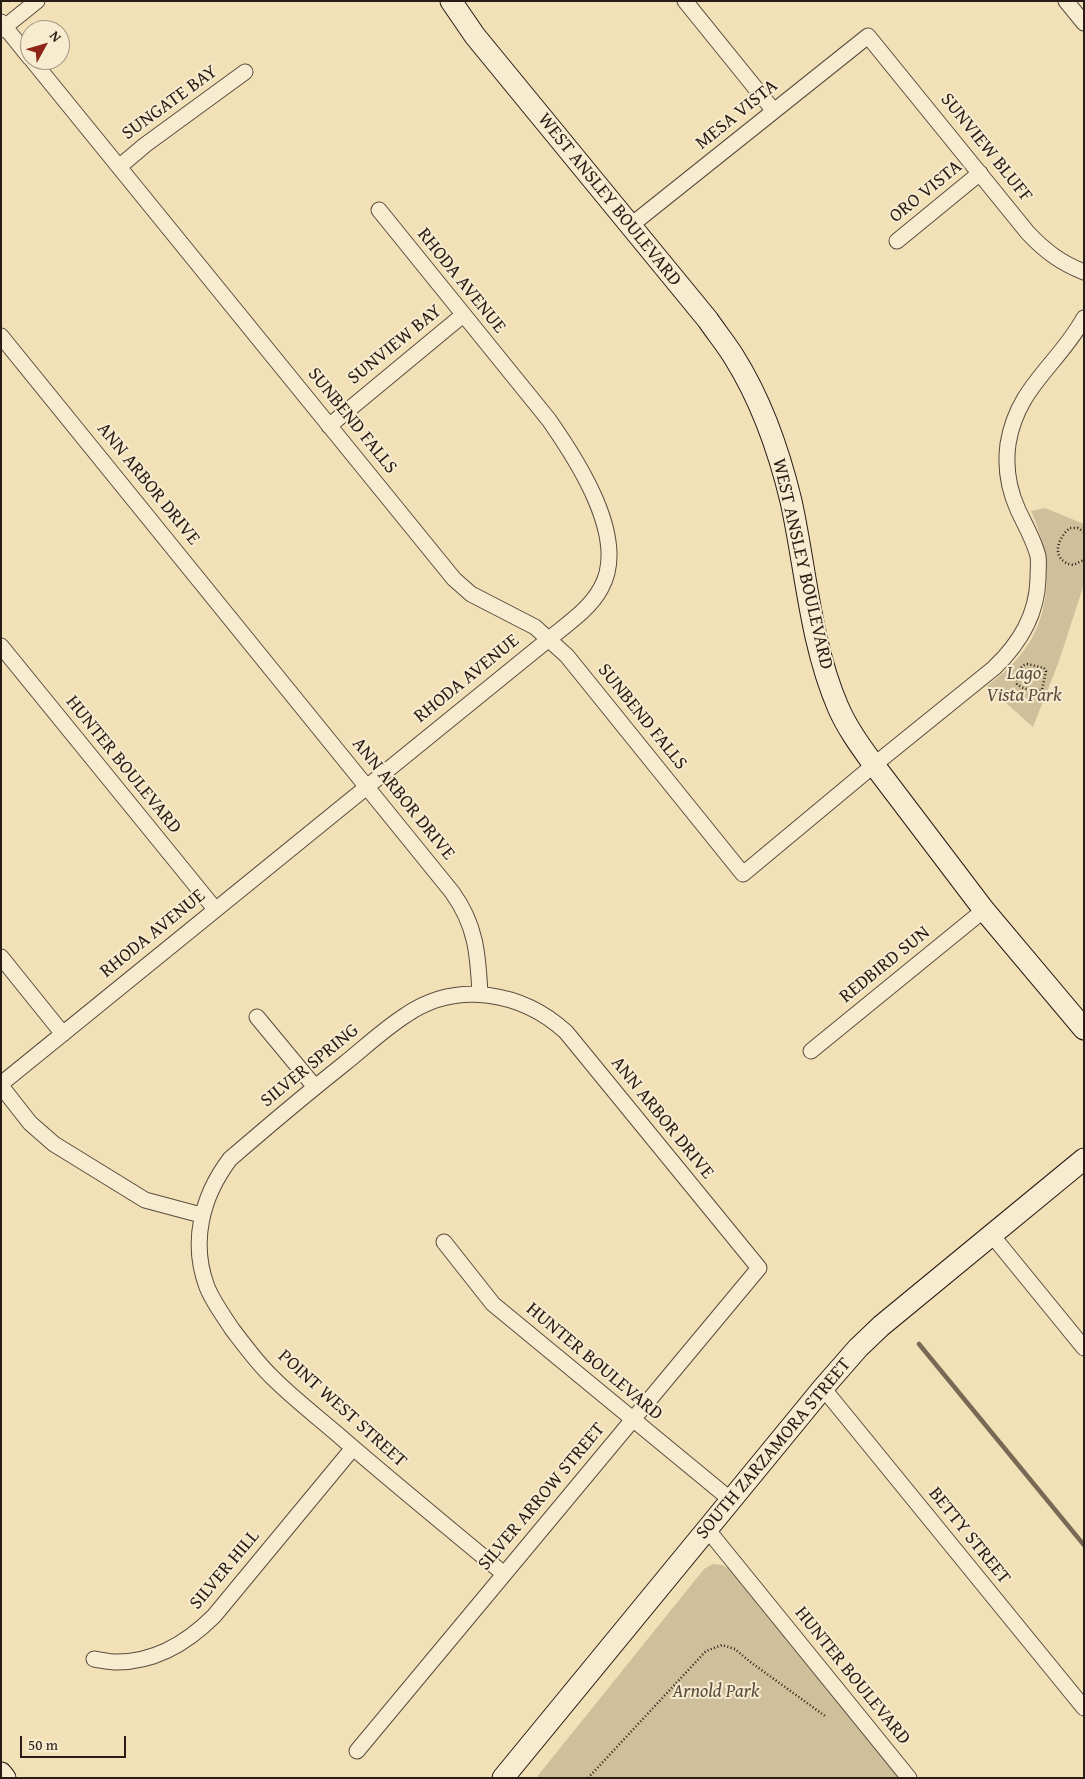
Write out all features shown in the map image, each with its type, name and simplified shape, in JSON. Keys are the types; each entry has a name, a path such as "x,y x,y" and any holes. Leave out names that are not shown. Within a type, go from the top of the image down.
{"street":[{"path":"3,27 37,1"},
{"name":"WEST ANSLEY BOULEVARD","path":"451,1 474,36 708,320 734,358 760,408 771,435 790,500 824,668 839,709 859,745 984,910 1084,1030"},
{"path":"685,1 774,111"},
{"path":"1066,1 1084,23"},
{"name":"SUNBEND FALLS","path":"3,27 20,46"},
{"name":"MESA VISTA","path":"630,226 868,36"},
{"name":"SUNVIEW BLUFF","path":"868,36 1041,246 1068,265 1084,272"},
{"name":"SUNBEND FALLS","path":"40,70 454,579 471,594 535,627 567,656 743,874 994,668 1009,654 1019,640 1031,616 1037,594 1038,557 1017,508 1011,487 1007,464 1012,425 1028,391 1067,345 1084,318"},
{"name":"SUNGATE BAY","path":"119,167 144,145 246,72"},
{"name":"ORO VISTA","path":"897,241 980,173"},
{"name":"RHODA AVENUE","path":"1,1085 214,909 549,639 587,607 601,588 609,568 605,528 590,486 566,444 549,420 379,210"},
{"name":"SUNVIEW BAY","path":"329,426 464,315"},
{"name":"ANN ARBOR DRIVE","path":"1,336 368,786 452,892 466,913 475,937 478,950 480,994 495,995 521,1002 545,1014 566,1032 759,1268"},
{"name":"HUNTER BOULEVARD","path":"1,646 214,909"},
{"name":"REDBIRD SUN","path":"811,1052 984,910"},
{"path":"1,958 63,1034"},
{"name":"SILVER SPRING","path":"201,1215 213,1183 230,1159 315,1087 406,1014 443,998 456,995 480,994"},
{"path":"257,1018 315,1087"},
{"path":"1,1085 30,1123 54,1144 146,1200 201,1215"},
{"name":"SOUTH ZARZAMORA STREET","path":"503,1778 823,1388 858,1348 881,1326 991,1234 1084,1159"},
{"name":"POINT WEST STREET","path":"201,1215 199,1232 200,1260 207,1286 219,1310 245,1346 273,1378 353,1448 504,1574"},
{"path":"991,1234 1084,1348"},
{"name":"HUNTER BOULEVARD","path":"444,1242 493,1304 731,1500"},
{"name":"SILVER ARROW STREET","path":"357,1751 759,1268"},
{"name":"BETTY STREET","path":"823,1388 1084,1708"},
{"name":"SILVER HILL","path":"94,1658 115,1662 143,1659 169,1650 193,1635 214,1616 353,1448"},
{"name":"HUNTER BOULEVARD","path":"707,1529 909,1778"},
{"path":"1,1773 5,1778"}],"path":[{"path":"1084,532 1078,528 1070,528 1064,532 1058,542 1061,559 1073,566 1084,560"},
{"path":"1050,555 1059,554"},
{"path":"1027,664 1044,668 1046,671 1042,690 1026,688 1017,684 1021,665 1027,664"},
{"path":"588,1778 706,1651 722,1645 735,1649 749,1662 825,1716"}],"green space":[{"name":"Lago Vista Park","path":"1045,508 1084,524 1084,584 1059,661 1033,727 987,686 1011,666 1025,649 1036,631 1043,612 1047,572 1039,531 1031,511"},
{"name":"Arnold Park","path":"713,1564 722,1565 729,1569 900,1778 536,1778 704,1569"}],"waterway":[{"path":"919,1344 1084,1545"}]}
